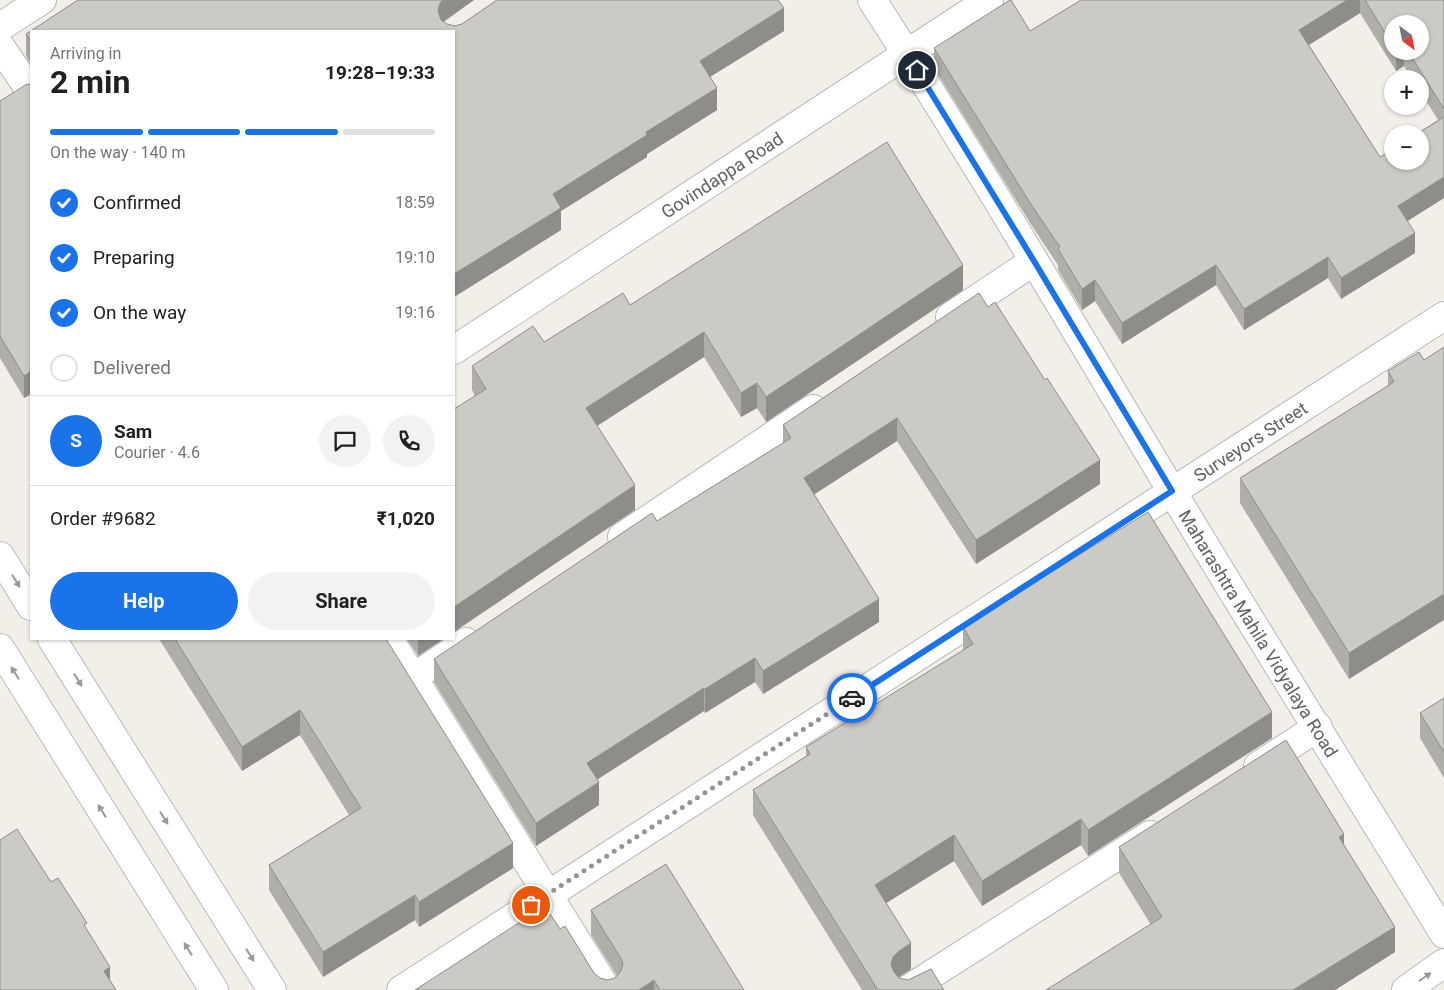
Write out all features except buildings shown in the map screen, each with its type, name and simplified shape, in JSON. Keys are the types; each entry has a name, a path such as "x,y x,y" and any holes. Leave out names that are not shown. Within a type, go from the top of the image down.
{"street":[{"path":"0,27 42,0"},
{"name":"Maharashtra Mahila Vidyalaya Road","path":"872,0 1034,261 1172,491 1444,934"},
{"name":"Govindappa Road","path":"455,349 989,0"},
{"path":"0,46 30,91"},
{"path":"934,328 1034,261"},
{"name":"Surveyors Street","path":"401,990 1444,316"},
{"path":"604,550 834,395"},
{"path":"0,556 30,604"},
{"path":"414,677 488,627"},
{"path":"53,640 272,990"},
{"path":"390,640 607,990"},
{"path":"0,648 214,990"},
{"path":"1234,781 1318,727"},
{"path":"907,990 1167,824"},
{"path":"1406,990 1444,963"}],"way so far":[{"path":"531,905 852,698"}],"route":[{"path":"852,698 1172,491 917,70"}]}
